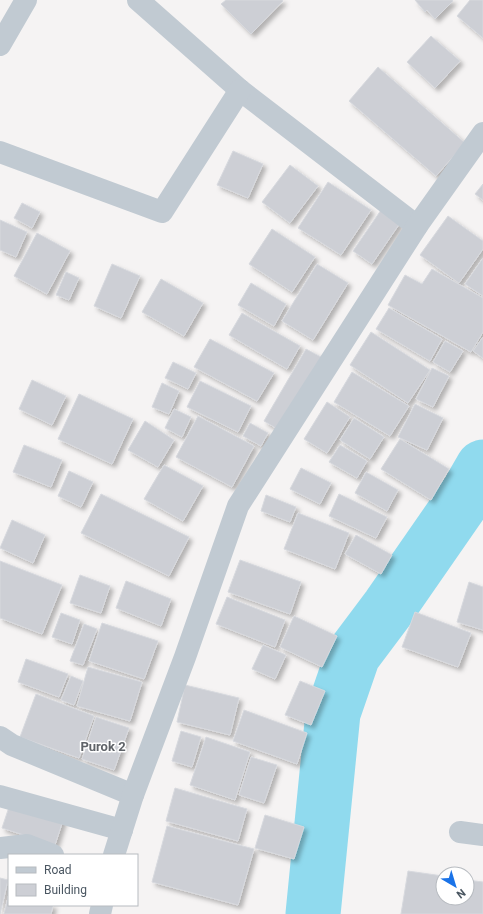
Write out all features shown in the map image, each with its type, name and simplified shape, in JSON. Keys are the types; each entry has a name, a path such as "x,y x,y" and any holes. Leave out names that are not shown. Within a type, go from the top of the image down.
{"street":[{"path":"0,45 26,0"},
{"path":"138,0 240,90 417,226"},
{"path":"0,152 162,212 240,90"},
{"path":"114,854 133,795 185,657 238,506 417,226 483,133"},
{"path":"0,737 12,745 133,795"},
{"path":"0,796 122,830"},
{"path":"460,832 483,835"},
{"path":"0,848 27,845 50,854"}],"building":[{"path":"226,0 283,1 251,34 221,4"},
{"path":"415,0 453,1 435,19 427,10 425,12"},
{"path":"470,0 483,0 483,38 457,16"},
{"path":"431,36 460,61 435,88 407,62"},
{"path":"378,67 465,143 436,176 349,101"},
{"path":"233,151 263,164 248,198 217,185"},
{"path":"290,165 318,186 290,223 262,202"},
{"path":"328,182 371,210 341,255 298,228"},
{"path":"483,184 483,200 475,194"},
{"path":"22,203 40,212 32,228 14,218"},
{"path":"381,210 400,223 372,264 353,251"},
{"path":"448,216 483,241 483,249 459,283 420,255"},
{"path":"0,220 27,232 16,257 0,250"},
{"path":"272,229 315,257 292,292 249,264"},
{"path":"37,233 70,251 47,294 14,276"},
{"path":"483,258 483,296 465,284"},
{"path":"112,264 140,276 121,318 94,306"},
{"path":"317,264 348,283 313,340 282,321"},
{"path":"432,269 483,298 483,332 471,352 388,305 405,275 422,284"},
{"path":"66,272 79,278 69,300 56,295"},
{"path":"161,279 203,303 184,336 142,312"},
{"path":"251,283 286,304 274,326 238,305"},
{"path":"389,308 442,339 430,361 376,329"},
{"path":"242,313 300,346 287,369 229,335"},
{"path":"371,332 430,370 408,403 350,365"},
{"path":"483,337 483,358 473,351"},
{"path":"210,339 274,373 257,401 194,367"},
{"path":"445,341 463,351 450,372 433,362"},
{"path":"306,349 321,357 279,430 264,421"},
{"path":"173,362 196,373 188,389 165,378"},
{"path":"432,368 449,376 433,407 416,399"},
{"path":"352,372 409,406 390,436 334,402"},
{"path":"32,380 66,396 52,425 19,409"},
{"path":"200,381 251,406 238,432 187,407"},
{"path":"162,383 179,391 169,414 152,407"},
{"path":"79,394 133,419 112,464 58,439"},
{"path":"327,402 350,417 327,453 304,439"},
{"path":"415,404 443,418 427,450 398,437"},
{"path":"174,409 191,417 182,437 165,428"},
{"path":"198,416 254,446 232,487 176,457"},
{"path":"354,418 384,437 370,459 340,440"},
{"path":"145,421 174,440 158,467 128,450"},
{"path":"250,423 268,433 261,446 243,436"},
{"path":"400,439 449,469 431,500 381,469"},
{"path":"24,445 62,460 51,487 13,472"},
{"path":"340,445 367,461 357,478 329,462"},
{"path":"164,465 203,486 183,521 144,499"},
{"path":"301,468 331,483 320,504 290,489"},
{"path":"69,471 93,482 81,507 58,496"},
{"path":"366,472 398,490 387,511 355,493"},
{"path":"101,494 189,537 169,576 81,533"},
{"path":"339,494 387,517 376,538 329,516"},
{"path":"266,495 296,507 290,522 261,511"},
{"path":"298,513 349,533 335,569 284,549"},
{"path":"12,520 45,535 33,563 0,548"},
{"path":"356,535 392,555 381,574 345,554"},
{"path":"240,560 301,582 290,614 228,592"},
{"path":"0,561 62,585 42,634 0,618"},
{"path":"80,575 110,586 101,613 70,603"},
{"path":"126,581 171,599 161,626 116,608"},
{"path":"469,582 483,587 483,630 457,622"},
{"path":"227,597 285,620 275,647 216,624"},
{"path":"415,612 471,633 458,667 402,647"},
{"path":"61,613 80,620 72,644 52,637"},
{"path":"294,616 337,636 322,667 280,647"},
{"path":"102,623 158,641 144,679 89,661"},
{"path":"84,624 97,629 83,665 70,661"},
{"path":"263,645 286,655 275,679 252,669"},
{"path":"26,659 68,674 59,697 18,682"},
{"path":"88,667 142,682 130,721 77,706"},
{"path":"71,676 83,681 74,705 61,700"},
{"path":"300,681 325,691 311,725 285,715"},
{"path":"185,685 239,698 230,735 177,722"},
{"path":"36,694 94,716 79,758 20,737"},
{"path":"244,710 307,733 297,764 233,741"},
{"path":"96,717 129,728 114,770 82,759"},
{"path":"181,731 201,737 192,767 172,761"},
{"path":"206,737 250,752 235,800 190,785"},
{"path":"251,757 277,765 264,803 239,795"},
{"path":"175,788 247,809 238,841 166,821"},
{"path":"11,801 64,817 55,845 2,828"},
{"path":"265,815 304,827 294,859 255,848"},
{"path":"167,826 254,849 238,905 152,882"},
{"path":"408,871 435,875 435,906 475,906 475,881 483,882 483,914 401,914"},
{"path":"0,878 8,880 0,914"},
{"path":"8,898 8,906 53,906 51,914 4,914"}],"waterway":[{"path":"313,914 333,713 353,655 389,607 468,493 483,467"}],"district":[{"name":"Purok 2","path":"103,746"}]}
